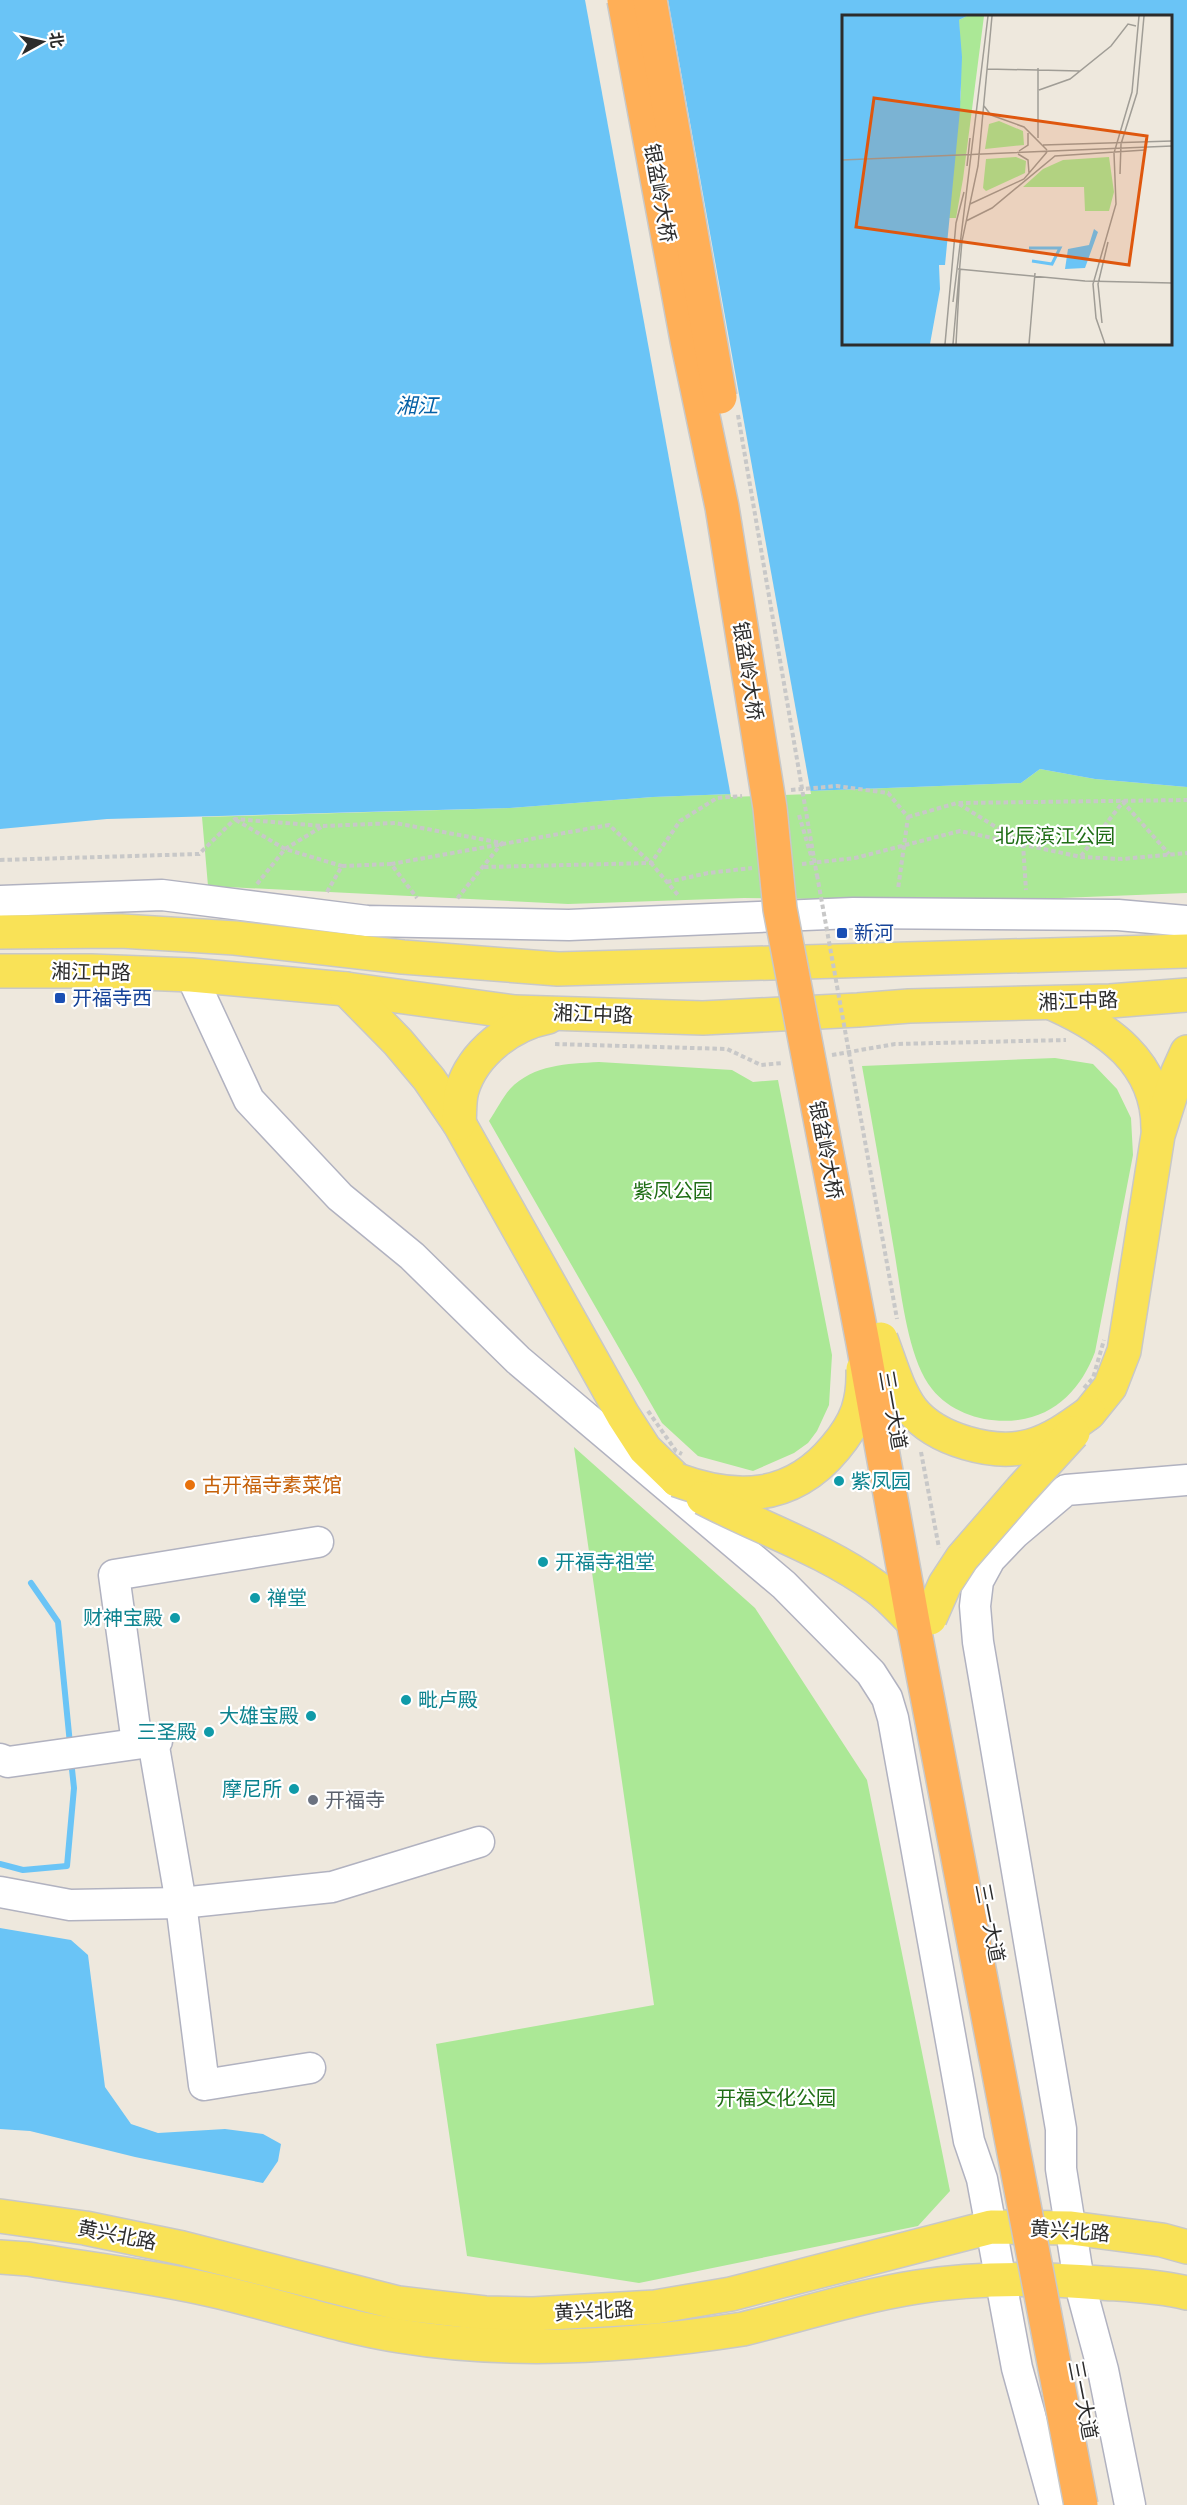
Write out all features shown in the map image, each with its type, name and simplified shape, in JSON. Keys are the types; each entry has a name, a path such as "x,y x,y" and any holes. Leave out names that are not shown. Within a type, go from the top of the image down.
{"highway":[{"name":"银盆岭大桥","path":"624,0 687,340 722,507 770,808 780,909 881,1335"},
{"name":"银盆岭大桥","path":"651,0 786,785 803,908 881,1335"},
{"name":"三一大道","path":"881,1335 922,1620 1081,2505"},
{"name":"三一大道","path":"922,1620 1104,2505"}],"main road":[{"name":"湘江中路","path":"0,932 121,931 212,937 403,957 558,969 1187,951"},
{"name":"湘江中路","path":"0,971 91,970 191,975 346,989 515,1012 703,1018 909,1006 1052,1003 1187,995"},
{"path":"346,989 398,1042 429,1079 459,1123 623,1415 645,1449 683,1470 701,1489 753,1493 793,1484 819,1466 846,1436 858,1414 881,1335"},
{"path":"1052,1003 1085,1018 1127,1049 1153,1092 1158,1110 1158,1136"},
{"path":"459,1123 462,1092 468,1075 490,1047 531,1020 564,1014"},
{"path":"881,1335 905,1399 914,1412 936,1429 956,1439 993,1449 1028,1447 1048,1440 1085,1403 1110,1387 1124,1351 1158,1136 1178,1072 1187,1052"},
{"path":"683,1470 711,1502 757,1522 851,1571 922,1620 962,1558 1085,1403"},
{"name":"黄兴北路","path":"0,2216 85,2228 182,2248 398,2302 485,2313 533,2314 655,2307 731,2294 991,2228 1071,2228 1162,2240 1187,2247"},
{"name":"黄兴北路","path":"0,2257 39,2261 210,2290 292,2312 400,2336 455,2343 506,2345 605,2343 714,2333 743,2329 915,2287 1000,2279 1079,2281 1169,2288 1187,2293"}],"street":[{"path":"0,901 162,895 368,921 569,925 853,914 1118,915 1187,921"},
{"path":"1118,915 1187,942"},
{"path":"191,975 249,1100 340,1197 412,1256 518,1360 784,1585 871,1673 887,1698 893,1718 969,2141 982,2179 1017,2368 1055,2505"},
{"path":"1130,2505 1103,2370 1079,2281 1061,2169 1061,2129 978,1642 975,1606 978,1581 990,1558 1014,1534 1066,1490 1187,1480"},
{"path":"310,2068 204,2085 182,1903 153,1741 114,1575 318,1542"},
{"path":"3,1764 153,1741"},
{"path":"0,1892 70,1905 182,1903 332,1887 479,1842"}],"path":[{"path":"736,405 817,876 881,1335"},
{"path":"742,785 744,796"},
{"path":"786,785 837,786 888,793 908,817 898,890"},
{"path":"651,863 680,821 717,798 749,795"},
{"path":"908,817 957,803 1187,800"},
{"path":"1123,802 1169,854"},
{"path":"1081,857 1123,802"},
{"path":"957,803 1023,844"},
{"path":"798,813 817,876"},
{"path":"0,860 199,854 235,819 323,826 394,823 502,843"},
{"path":"235,819 285,849 342,866 391,864 609,825 651,863 681,898"},
{"path":"253,888 285,849 323,826"},
{"path":"799,864 855,858 960,831 1081,857 1122,859 1187,853"},
{"path":"452,905 502,843"},
{"path":"1023,844 1027,915"},
{"path":"483,867 651,863"},
{"path":"391,864 423,906"},
{"path":"322,901 342,866"},
{"path":"667,882 708,873 754,867 758,878"},
{"path":"1085,1403 1104,1340"},
{"path":"648,1411 676,1451 683,1470"}],"green space":[{"name":"北辰滨江公园","path":"1040,769 1095,779 1187,787 1187,893 985,901 744,898 568,904 208,886 202,817 510,808 653,797 1021,783"},
{"path":"1055,1058 1093,1064 1117,1089 1131,1118 1133,1155 1095,1352 1083,1377 1056,1406 1032,1417 1018,1420 982,1419 960,1411 940,1398 923,1376 916,1360 906,1322 862,1066"},
{"name":"紫凤公园","path":"599,1062 732,1070 753,1082 778,1080 832,1355 829,1405 817,1431 808,1443 794,1453 753,1471 698,1456 662,1423 489,1121 510,1089 530,1075 552,1067"},
{"name":"开福文化公园","path":"574,1447 755,1608 867,1780 950,2191 918,2226 639,2283 467,2256 436,2044 654,2005"}],"water":[{"name":"湘江","path":"0,0 1187,0 1187,787 1095,779 1040,769 1021,783 653,797 510,808 107,819 0,829"},
{"path":"0,1928 71,1940 88,1955 105,2087 131,2124 158,2133 225,2129 263,2134 281,2144 278,2161 263,2183 135,2157 30,2131 0,2129"}],"pier":[{"path":"585,0 668,0 811,794 731,797"}],"waterway":[{"path":"31,1583 58,1622 70,1744"},
{"path":"0,1864 23,1870 67,1866 74,1788 71,1760"}],"place":[{"name":"新河","path":"842,933"},
{"name":"开福寺西","path":"60,998"},
{"name":"紫凤园","path":"839,1481"},
{"name":"古开福寺素菜馆","path":"190,1485"},
{"name":"开福寺祖堂","path":"543,1562"},
{"name":"禅堂","path":"255,1598"},
{"name":"财神宝殿","path":"175,1618"},
{"name":"毗卢殿","path":"406,1700"},
{"name":"大雄宝殿","path":"311,1716"},
{"name":"三圣殿","path":"209,1732"},
{"name":"摩尼所","path":"294,1789"},
{"name":"开福寺","path":"313,1800"}]}
